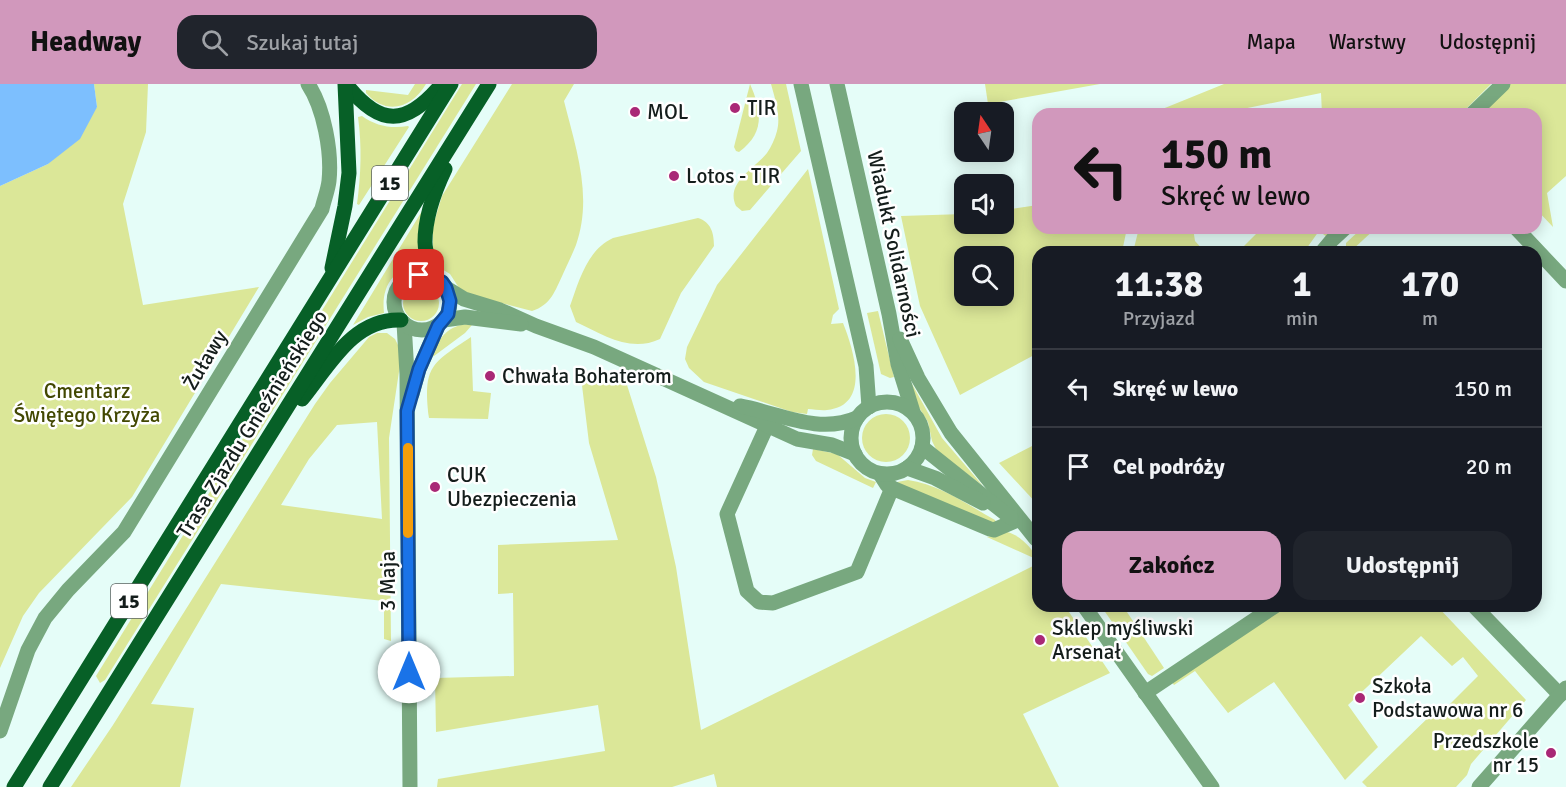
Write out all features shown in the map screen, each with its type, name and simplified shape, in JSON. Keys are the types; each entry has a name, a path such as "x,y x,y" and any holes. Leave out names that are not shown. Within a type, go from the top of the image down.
{"main road":[{"path":"345,84 359,101 372,111 383,116 396,116 416,108 442,84"},
{"path":"328,281 345,206 349,173 345,84"},
{"name":"Trasa Zjazdu Gnieźnieńskiego","path":"14,787 451,84"},
{"name":"Trasa Zjazdu Gnieźnieńskiego","path":"50,787 489,84"},
{"path":"441,283 427,258 426,227 440,181 472,111"},
{"path":"263,445 351,337 377,322 402,322"}],"street":[{"name":"Żuławy","path":"0,731 28,650 45,618 68,590 124,532 322,208 329,181 326,135 313,92 308,84"},
{"path":"801,84 866,366 869,407"},
{"name":"Wiadukt Solidarności","path":"837,84 889,314 898,364 913,412"},
{"path":"1478,108 1503,84"},
{"path":"1327,246 1338,234"},
{"path":"1521,234 1531,246"},
{"path":"1542,258 1566,281"},
{"path":"536,326 465,317 420,330 402,322 394,305 395,296 404,282 419,275 441,283 464,299 500,310 594,347 797,439 832,445 855,454"},
{"path":"441,283 449,294 450,308 441,323"},
{"path":"889,314 918,378 951,433 1032,534"},
{"name":"3 Maja","path":"402,322 407,411 410,787"},
{"name":"3 Maja","path":"407,411 419,369 441,323"},
{"path":"718,402 820,425 839,424 857,418 869,407 892,402 907,407 921,425 923,432 919,456 907,468 894,474 880,474 870,470 861,463 852,447 851,432 857,418"},
{"path":"767,426 727,514 747,591 759,602 773,603 857,572 892,488"},
{"path":"922,447 1032,536"},
{"path":"907,468 935,478 1010,517"},
{"path":"880,474 887,485 892,488 990,529 994,530 1010,517"},
{"path":"1088,612 1212,787"},
{"path":"1145,693 1266,612"},
{"path":"1479,787 1563,692 1480,612"}],"green space":[{"name":"Cmentarz Świętego Krzyża","path":"94,84 148,84 146,132 123,204 143,305 259,287 132,497 39,593 23,616 0,668 0,186 48,164 97,107"},
{"path":"415,84 426,84 414,99 398,106 382,105 366,93 366,90 408,95"},
{"path":"462,84 476,84 105,680 100,683 96,676"},
{"path":"512,84 574,84 564,101 581,173 583,209 581,227 576,245 555,292 544,305 532,311 471,295 459,288 450,274 437,266 433,254 433,226 442,196"},
{"path":"750,84 757,103 759,121 753,137 739,152 734,147"},
{"path":"771,84 786,84 801,151 750,210 742,211 736,206 734,190 743,177 767,153 777,131 778,113"},
{"path":"985,84 1100,84 999,102 988,102"},
{"path":"1224,84 1491,84 1467,108 1322,108 1321,93 1247,108 1165,108"},
{"path":"1510,84 1566,84 1566,176 1547,193 1553,227 1542,215 1542,108 1486,108"},
{"path":"362,116 384,126 409,127 359,205 357,204 360,171 358,117"},
{"path":"808,169 839,309 833,315 831,324 843,323 851,347 856,374 850,398 841,406 825,410 808,409 807,414 792,412 704,382 689,368 685,359 687,347 717,285"},
{"path":"1032,206 1032,234 1126,234 1123,246 1032,246 1032,356 960,395 920,306 901,216 954,214 954,234 1014,234 1014,209"},
{"path":"422,211 418,238 421,264 403,270 391,280 385,295 384,313 368,317 353,325"},
{"path":"698,218 706,222 711,229 714,246 681,293 660,339 638,344 617,341 576,322 570,306 585,267 604,243 613,238"},
{"path":"1138,234 1194,234 1195,241 1200,246 1134,246"},
{"path":"1256,234 1317,234 1308,246 1244,246"},
{"path":"1356,234 1370,234 1356,246 1346,246 1346,243"},
{"path":"421,285 434,290 439,303 434,316 421,321 408,316 403,303 408,290"},
{"path":"878,311 894,377 890,378 881,374 867,313"},
{"path":"466,324 472,325 465,333 430,357 448,331"},
{"path":"377,333 387,333 395,339 400,349 400,365 389,438 391,641 384,639 384,601 221,584 151,704 194,708 180,787 71,787 113,725 315,404 369,337","holes":["377,422 382,519 281,505 309,459 337,425"]},
{"path":"471,337 473,391 491,393 488,419 429,418 427,387 433,368 447,354"},
{"path":"580,369 627,385 656,477 676,567 701,730 1032,566 1032,612 1069,612 1110,673 1023,714 1059,787 717,787 714,774 672,787 437,787 438,779 605,751 598,705 436,732 435,678 514,676 513,593 498,594 498,545 618,540 589,443"},
{"path":"912,384 942,438 983,486 937,451 932,441 928,422 915,401 909,385"},
{"path":"881,414 891,414 906,424 910,438 909,447 900,458 891,462 881,462 866,452 862,443 862,433 872,418"},
{"path":"1032,446 1032,499 999,463"},
{"path":"813,449 837,454 865,478 876,482 873,488 816,461 812,455"},
{"path":"908,480 942,490 996,522 989,524 897,485 897,482"},
{"path":"1007,532 1017,536 1032,550 1032,557 987,537"},
{"path":"1105,612 1127,612 1164,668 1152,676 1148,674"},
{"name":"Szkoła Podstawowa nr 6","path":"1274,612 1443,612 1526,700 1471,764 1467,775 1456,787 1367,787 1362,782 1435,711 1439,715 1478,676 1463,657 1452,666 1421,636 1348,705 1378,747 1345,780 1274,682 1228,713 1195,671 1174,685 1171,681"}],"water":[{"path":"0,84 94,84 97,107 80,139 48,164 0,186"}],"slow traffic":[{"path":"408,448 408,533"}],"place":[{"name":"TIR","path":"735,108"},
{"name":"MOL","path":"635,112"},
{"name":"Lotos - TIR","path":"674,176"},
{"name":"Chwała Bohaterom","path":"490,376"},
{"name":"CUK Ubezpieczenia","path":"435,487"},
{"name":"Sklep myśliwski Arsenał","path":"1040,640"},
{"name":"Szkoła Podstawowa nr 6","path":"1360,698"},
{"name":"Przedszkole nr 15","path":"1551,753"}],"route":[{"path":"409,672 407,411 419,369 438,326 450,308 449,294 442,282 427,275 419,275"}]}
